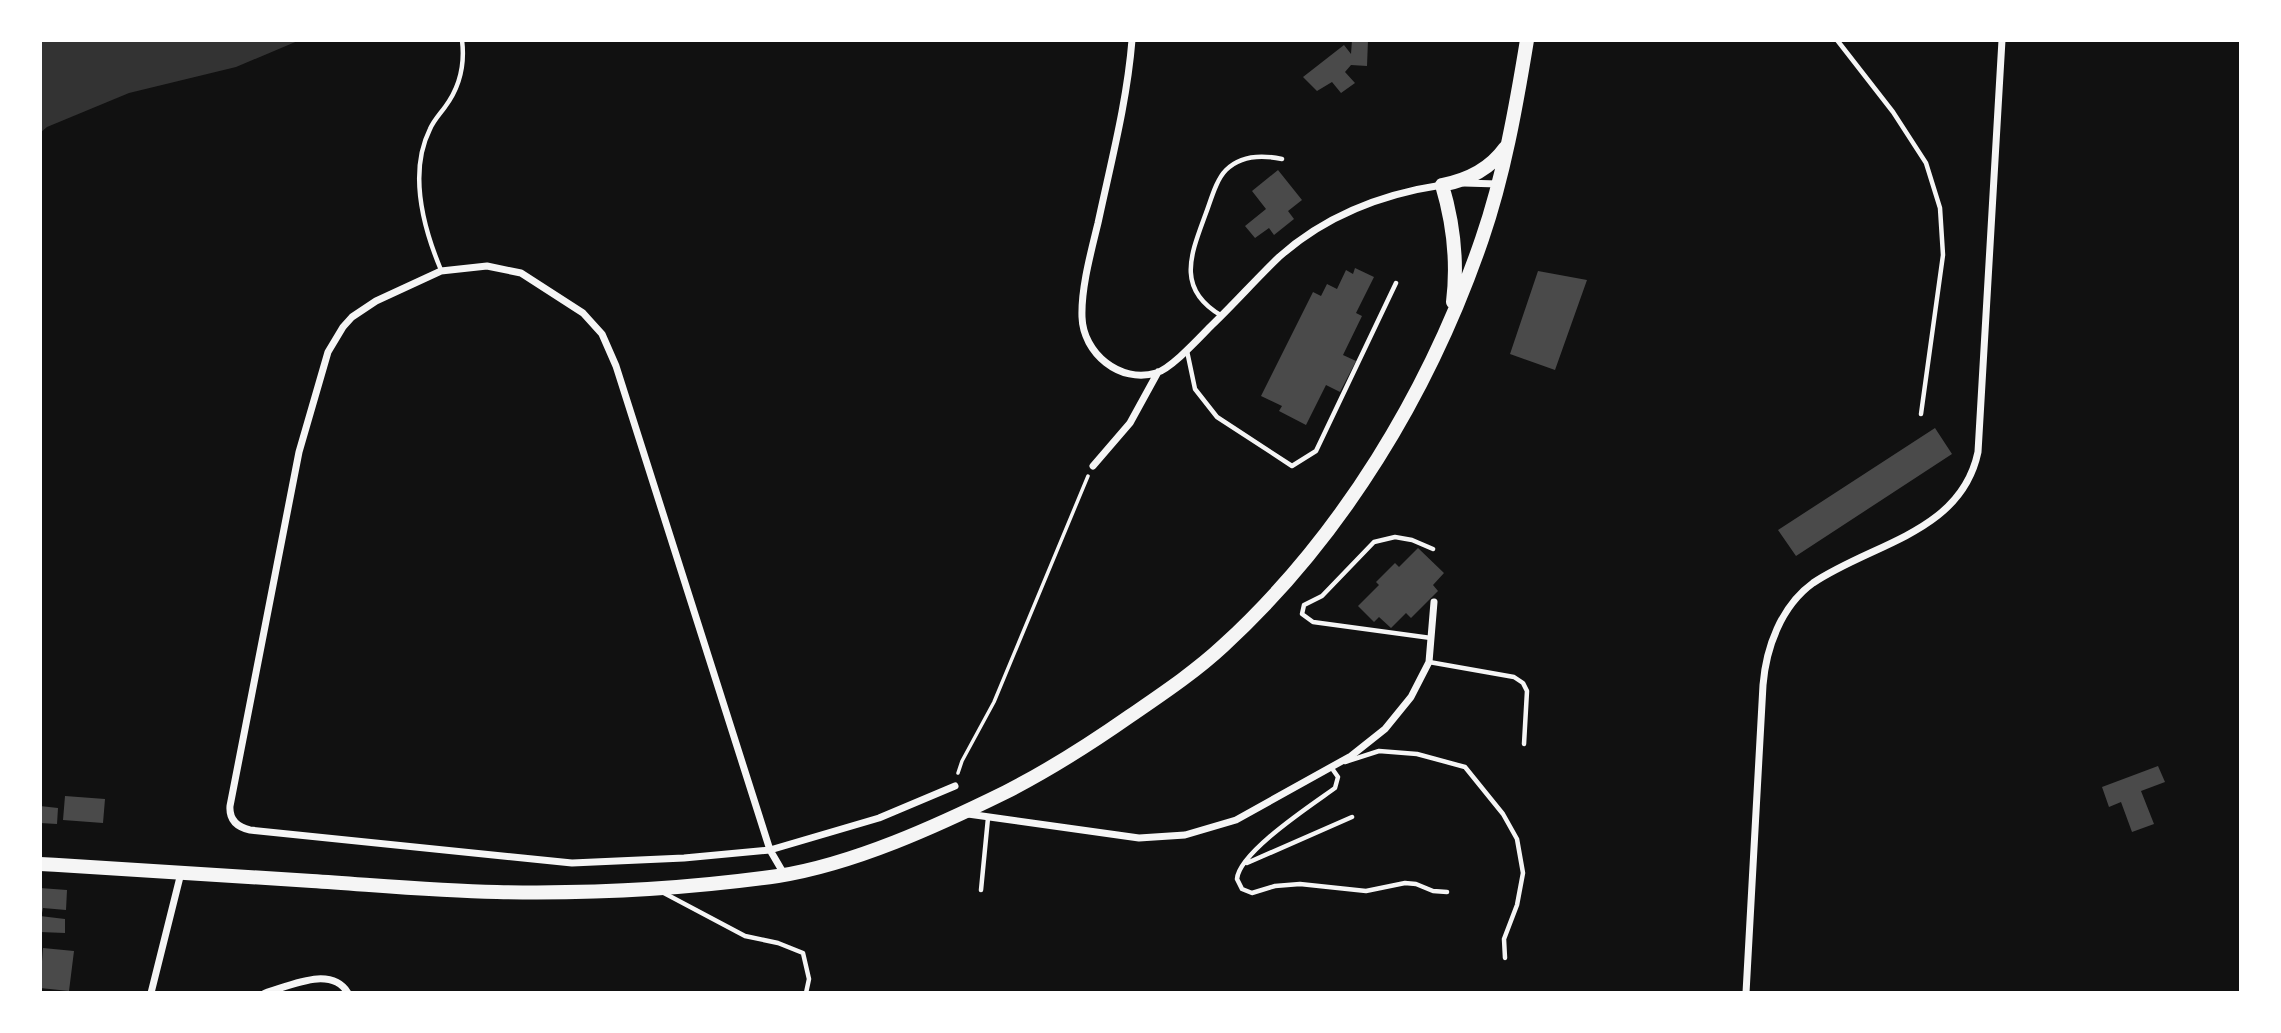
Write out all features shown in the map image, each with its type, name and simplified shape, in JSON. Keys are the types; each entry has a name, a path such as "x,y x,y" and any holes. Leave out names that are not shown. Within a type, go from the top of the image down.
{"main road":[{"path":"40,864 492,892 594,893 655,889 784,875 872,850 963,813 1046,772 1167,691 1221,648 1273,596 1327,532 1390,439 1436,353 1483,236 1510,141 1527,40"},
{"path":"1448,326 1456,260 1454,235 1442,185 1470,178 1493,162 1510,141"}],"street":[{"path":"1132,40 1129,85 1090,256 1082,314 1083,326 1091,348 1109,366 1132,374 1158,372"},
{"path":"1746,993 1763,685 1772,640 1788,610 1813,584 1943,512 1961,494 1974,468 1978,452 2002,40"},
{"path":"1093,466 1130,423 1158,372 1187,350 1279,257 1318,228 1389,195 1442,185 1474,182 1499,184"},
{"path":"784,875 770,850 617,366 602,334 583,313 521,273 487,266 441,271 364,308 342,327 328,352 299,452 230,806 237,825 250,830 572,863 684,858 770,850 879,818 955,786"},
{"path":"963,813 1118,836 1159,838 1185,835 1236,820 1351,756 1385,729 1411,697 1429,662 1434,603"},
{"path":"151,993 181,872"},
{"path":"265,993 328,978 343,985 348,993"}],"lane":[{"path":"441,271 422,207 420,162 430,127 452,97 461,75 462,40"},
{"path":"1837,40 1893,112 1926,163 1940,208 1943,255 1921,414"},
{"path":"1222,316 1200,298 1191,278 1190,267 1191,255 1214,193 1225,171 1235,163 1258,156 1282,159"},
{"path":"1187,350 1195,389 1217,417 1292,466 1316,451 1396,284"},
{"path":"1431,638 1313,622 1301,614 1304,606 1322,596 1374,542 1395,537 1412,540 1433,549"},
{"path":"1429,662 1514,677 1523,683 1527,691 1524,744"},
{"path":"1447,892 1405,883 1366,891 1300,884 1275,886 1252,893 1242,889 1237,874 1267,838 1335,788 1338,777 1331,767 1379,751 1417,754 1465,767 1503,814 1517,839 1521,856 1521,891 1507,929 1505,958"},
{"path":"981,890 988,816"},
{"path":"1243,864 1352,817"},
{"path":"655,889 745,936 778,943 803,953 809,979 806,993"}],"path":[{"path":"955,786 962,761 994,702 1093,466"}],"shaded area":[{"path":"40,40 300,40 236,67 129,93 47,127 40,133"}],"building":[{"path":"1352,40 1368,40 1367,66 1351,65 1345,72 1355,83 1341,93 1332,82 1317,91 1303,77 1344,45 1351,54"},
{"path":"1278,170 1302,200 1288,211 1294,219 1274,235 1269,228 1255,238 1245,226 1266,209 1252,191"},
{"path":"1355,268 1374,277 1356,313 1362,316 1343,355 1356,361 1340,392 1326,385 1306,425 1279,411 1282,406 1261,396 1313,292 1321,296 1327,284 1337,289 1346,270 1353,274"},
{"path":"1538,271 1587,280 1555,370 1510,354"},
{"path":"1935,428 1952,454 1796,556 1778,530"},
{"path":"1418,548 1444,573 1433,585 1438,591 1411,618 1406,613 1391,628 1379,617 1374,622 1358,606 1379,585 1376,582 1395,563 1399,567"},
{"path":"2158,766 2165,782 2141,791 2154,824 2132,832 2121,802 2109,807 2102,787"},
{"path":"65,796 105,799 103,823 63,820"},
{"path":"40,806 58,808 57,824 40,823"},
{"path":"40,888 67,890 66,910 43,908 40,913"},
{"path":"40,916 65,919 65,933 40,932"},
{"path":"43,948 74,951 69,991 40,988"}]}
